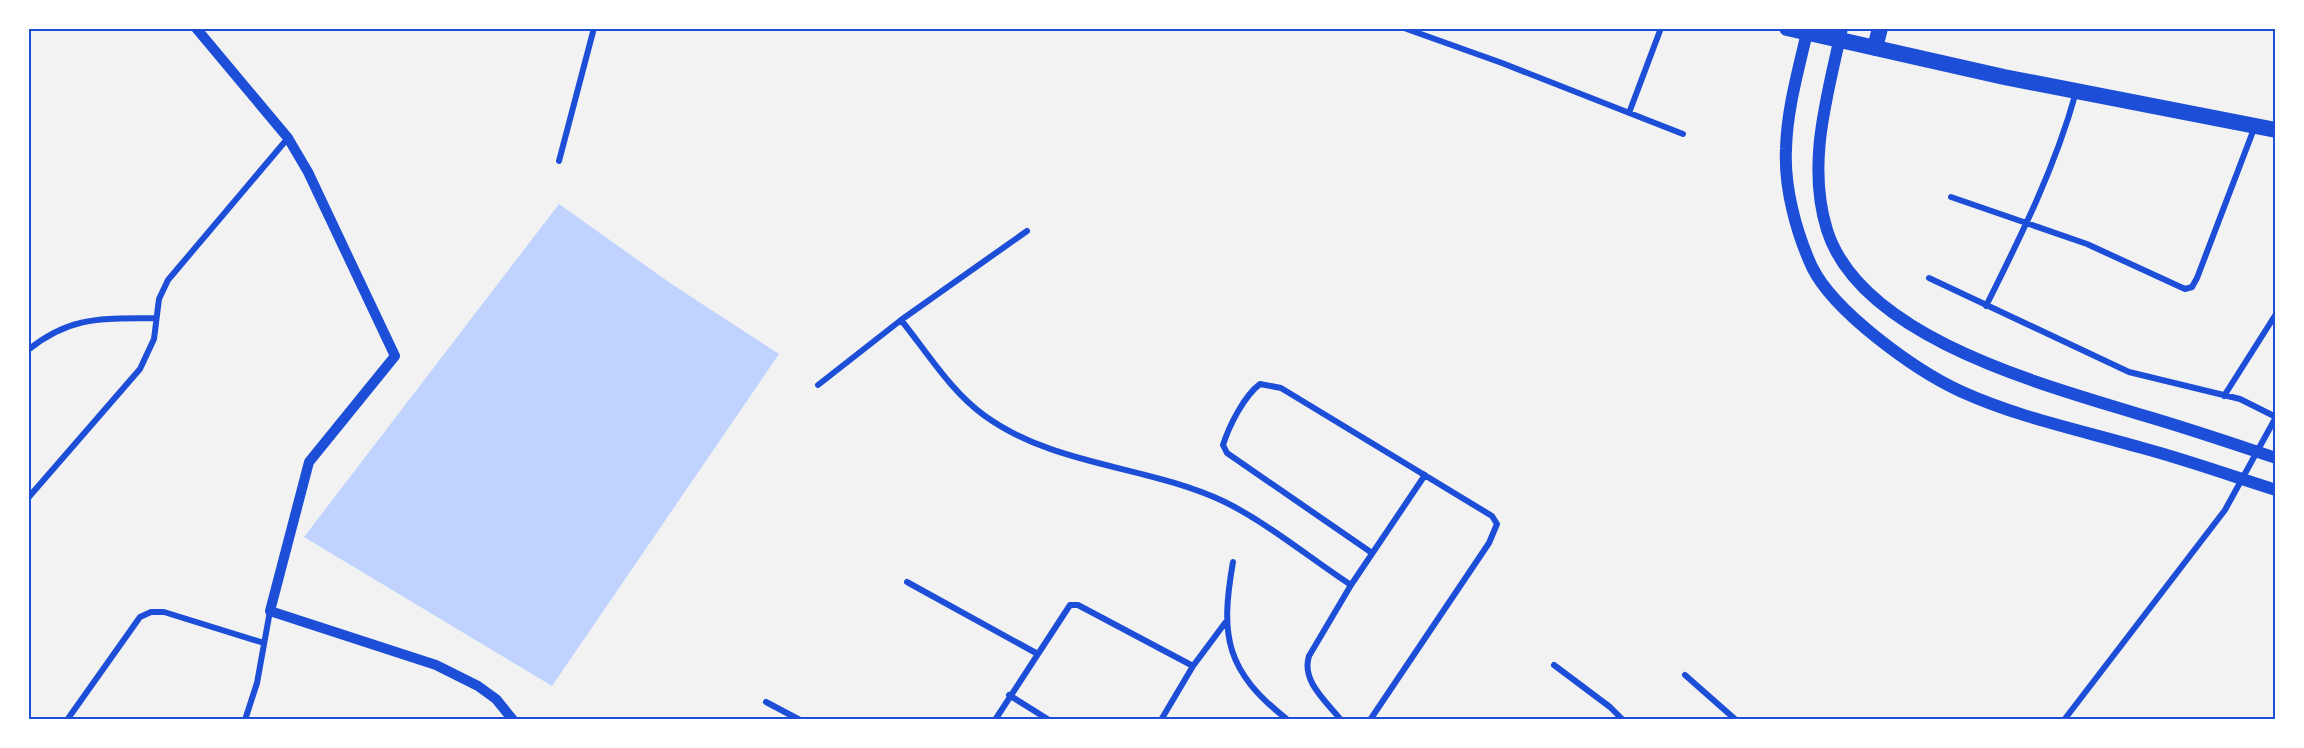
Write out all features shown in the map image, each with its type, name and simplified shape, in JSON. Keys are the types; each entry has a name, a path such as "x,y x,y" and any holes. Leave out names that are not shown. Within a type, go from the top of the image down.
{"highway":[{"path":"1787,28 2077,91 2276,130"},
{"path":"1875,48 1880,28"}],"main road":[{"path":"1808,28 1790,107 1785,151 1790,199 1813,268 1833,297 1864,326 1908,360 1959,390 2051,424 2207,466 2276,490"},
{"path":"1842,28 1824,112 1818,156 1820,195 1827,231 1842,260 1860,284 1913,326 1957,351 2049,387 2276,458"}],"street":[{"path":"196,28 288,138 308,172 395,356 309,462 270,610 257,682 245,720"},
{"path":"559,161 594,28"},
{"path":"1404,28 1502,63 1683,135"},
{"path":"1629,113 1661,28"},
{"path":"1986,306 2028,223 2061,144 2077,91"},
{"path":"1951,197 2087,244 2185,289 2192,287 2221,219 2255,126"},
{"path":"28,498 140,369 154,339 159,299 168,280 288,138"},
{"path":"818,385 901,320 1027,231"},
{"path":"1929,278 2129,372 2240,399 2275,416 2225,510 2064,720"},
{"path":"2224,396 2276,314"},
{"path":"28,351 65,326 88,319 155,318"},
{"path":"901,320 956,388 983,415 1019,438 1048,449 1173,483 1225,502 1351,585"},
{"path":"1370,720 1495,533 1497,524 1492,516 1281,388 1260,384 1253,390 1227,435 1223,445 1227,453 1372,553"},
{"path":"1341,720 1309,679 1305,668 1309,656 1351,585 1425,475"},
{"path":"1233,562 1225,623 1234,655 1254,691 1288,720"},
{"path":"907,582 1036,653"},
{"path":"995,720 1036,653 1070,605 1078,605 1193,666"},
{"path":"270,610 436,666 478,686 496,699 513,720"},
{"path":"67,720 140,617 151,612 164,612 264,643"},
{"path":"1161,720 1193,666 1225,623"},
{"path":"1554,665 1610,707 1623,720"},
{"path":"1685,675 1736,720"},
{"path":"1009,695 1049,720"},
{"path":"766,702 800,720"}],"water":[{"path":"559,204 673,285 779,354 552,686 304,537"}]}
